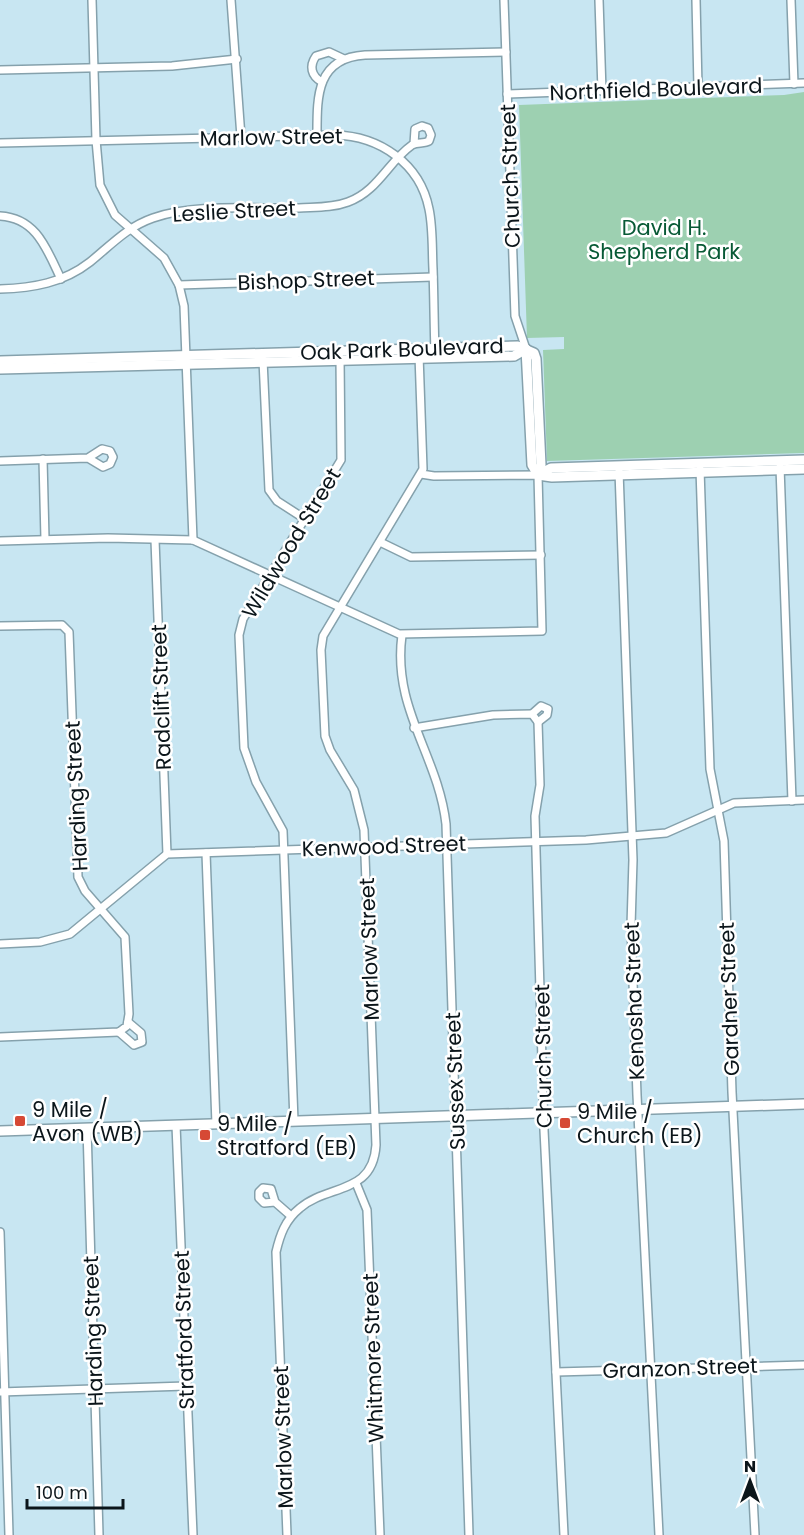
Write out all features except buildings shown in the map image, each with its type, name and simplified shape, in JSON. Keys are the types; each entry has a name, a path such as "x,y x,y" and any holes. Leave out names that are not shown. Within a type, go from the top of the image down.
{"street":[{"path":"92,0 98,177 103,194 115,215 158,251 179,285 185,313 193,540"},
{"path":"231,0 241,137"},
{"name":"Church Street","path":"402,635 542,632 538,475 541,465 535,431 533,394 536,359 534,353 526,349 515,316 504,0"},
{"path":"599,0 602,91"},
{"path":"696,0 698,87"},
{"path":"791,0 794,84"},
{"path":"322,82 314,76 311,69 316,56 329,52 344,58 365,55 506,52"},
{"path":"317,135 317,102 322,82 328,72 344,58"},
{"path":"0,70 184,65 237,59"},
{"name":"Northfield Boulevard","path":"507,94 804,83"},
{"name":"Marlow Street","path":"0,143 317,135 359,137 384,147 400,158 418,179 429,207 435,353"},
{"name":"Leslie Street","path":"0,289 33,287 61,279 90,262 130,229 155,217 182,211 342,204 368,192 414,144"},
{"path":"0,216 20,220 33,228 42,240 61,279"},
{"name":"Bishop Street","path":"179,285 433,277"},
{"name":"Oak Park Boulevard","path":"0,369 75,363 419,354 518,346 526,349"},
{"name":"Marlow Street","path":"287,1535 276,1252 282,1231 291,1216 315,1198 356,1183 374,1161 376,1118 365,847 359,802 347,775 327,743 323,723 322,642 339,607 421,474 424,464 419,354"},
{"name":"Wildwood Street","path":"294,1121 284,850 280,822 251,771 244,748 239,629 342,456 340,356"},
{"path":"263,358 269,490 277,501 305,519"},
{"name":"Oak Park Boulevard","path":"0,360 75,363"},
{"path":"0,461 88,458"},
{"path":"43,459 45,539"},
{"path":"421,474 552,477 619,471 780,465 804,460"},
{"path":"780,465 804,469"},
{"path":"780,465 792,801"},
{"name":"Gardner Street","path":"700,468 710,769 724,841 734,1106 755,1535"},
{"name":"Kenosha Street","path":"619,471 632,837 631,926 659,1535"},
{"path":"0,541 108,538 193,540 402,635"},
{"name":"Radclift Street","path":"155,540 167,854"},
{"path":"380,542 411,557 541,555"},
{"name":"Harding Street","path":"0,626 58,625 67,627 70,636 78,872 85,891 126,940 128,1022 141,1033 142,1042 134,1045 119,1032 0,1037"},
{"name":"Sussex Street","path":"402,635 405,698 414,728 437,780 447,844 470,1535"},
{"name":"Church Street","path":"414,728 493,715 532,714 541,706 548,709 547,716 538,722 540,785 535,813 545,1112 564,1535"},
{"path":"532,714 538,722"},
{"name":"Kenwood Street","path":"167,854 632,837 671,831 717,808 740,802 804,800"},
{"path":"206,853 216,1124"},
{"path":"0,944 57,939 78,928 167,854"},
{"path":"119,1032 128,1022"},
{"path":"0,1131 804,1104"},
{"name":"Stratford Street","path":"176,1125 193,1535"},
{"name":"Harding Street","path":"87,1128 99,1535"},
{"name":"Whitmore Street","path":"356,1183 365,1203 368,1218 380,1535"},
{"path":"275,1202 291,1216"},
{"path":"0,1232 2,1391 9,1535"},
{"name":"Granzon Street","path":"556,1372 804,1365"},
{"path":"2,1391 186,1386"}],"green space":[{"name":"David H. Shepherd Park","path":"804,92 804,453 547,461 543,350 564,349 564,337 527,338 519,105 784,95"}],"place":[{"name":"9 Mile / Avon (WB)","path":"20,1121"},
{"name":"9 Mile / Church (EB)","path":"565,1123"},
{"name":"9 Mile / Stratford (EB)","path":"205,1135"}]}
